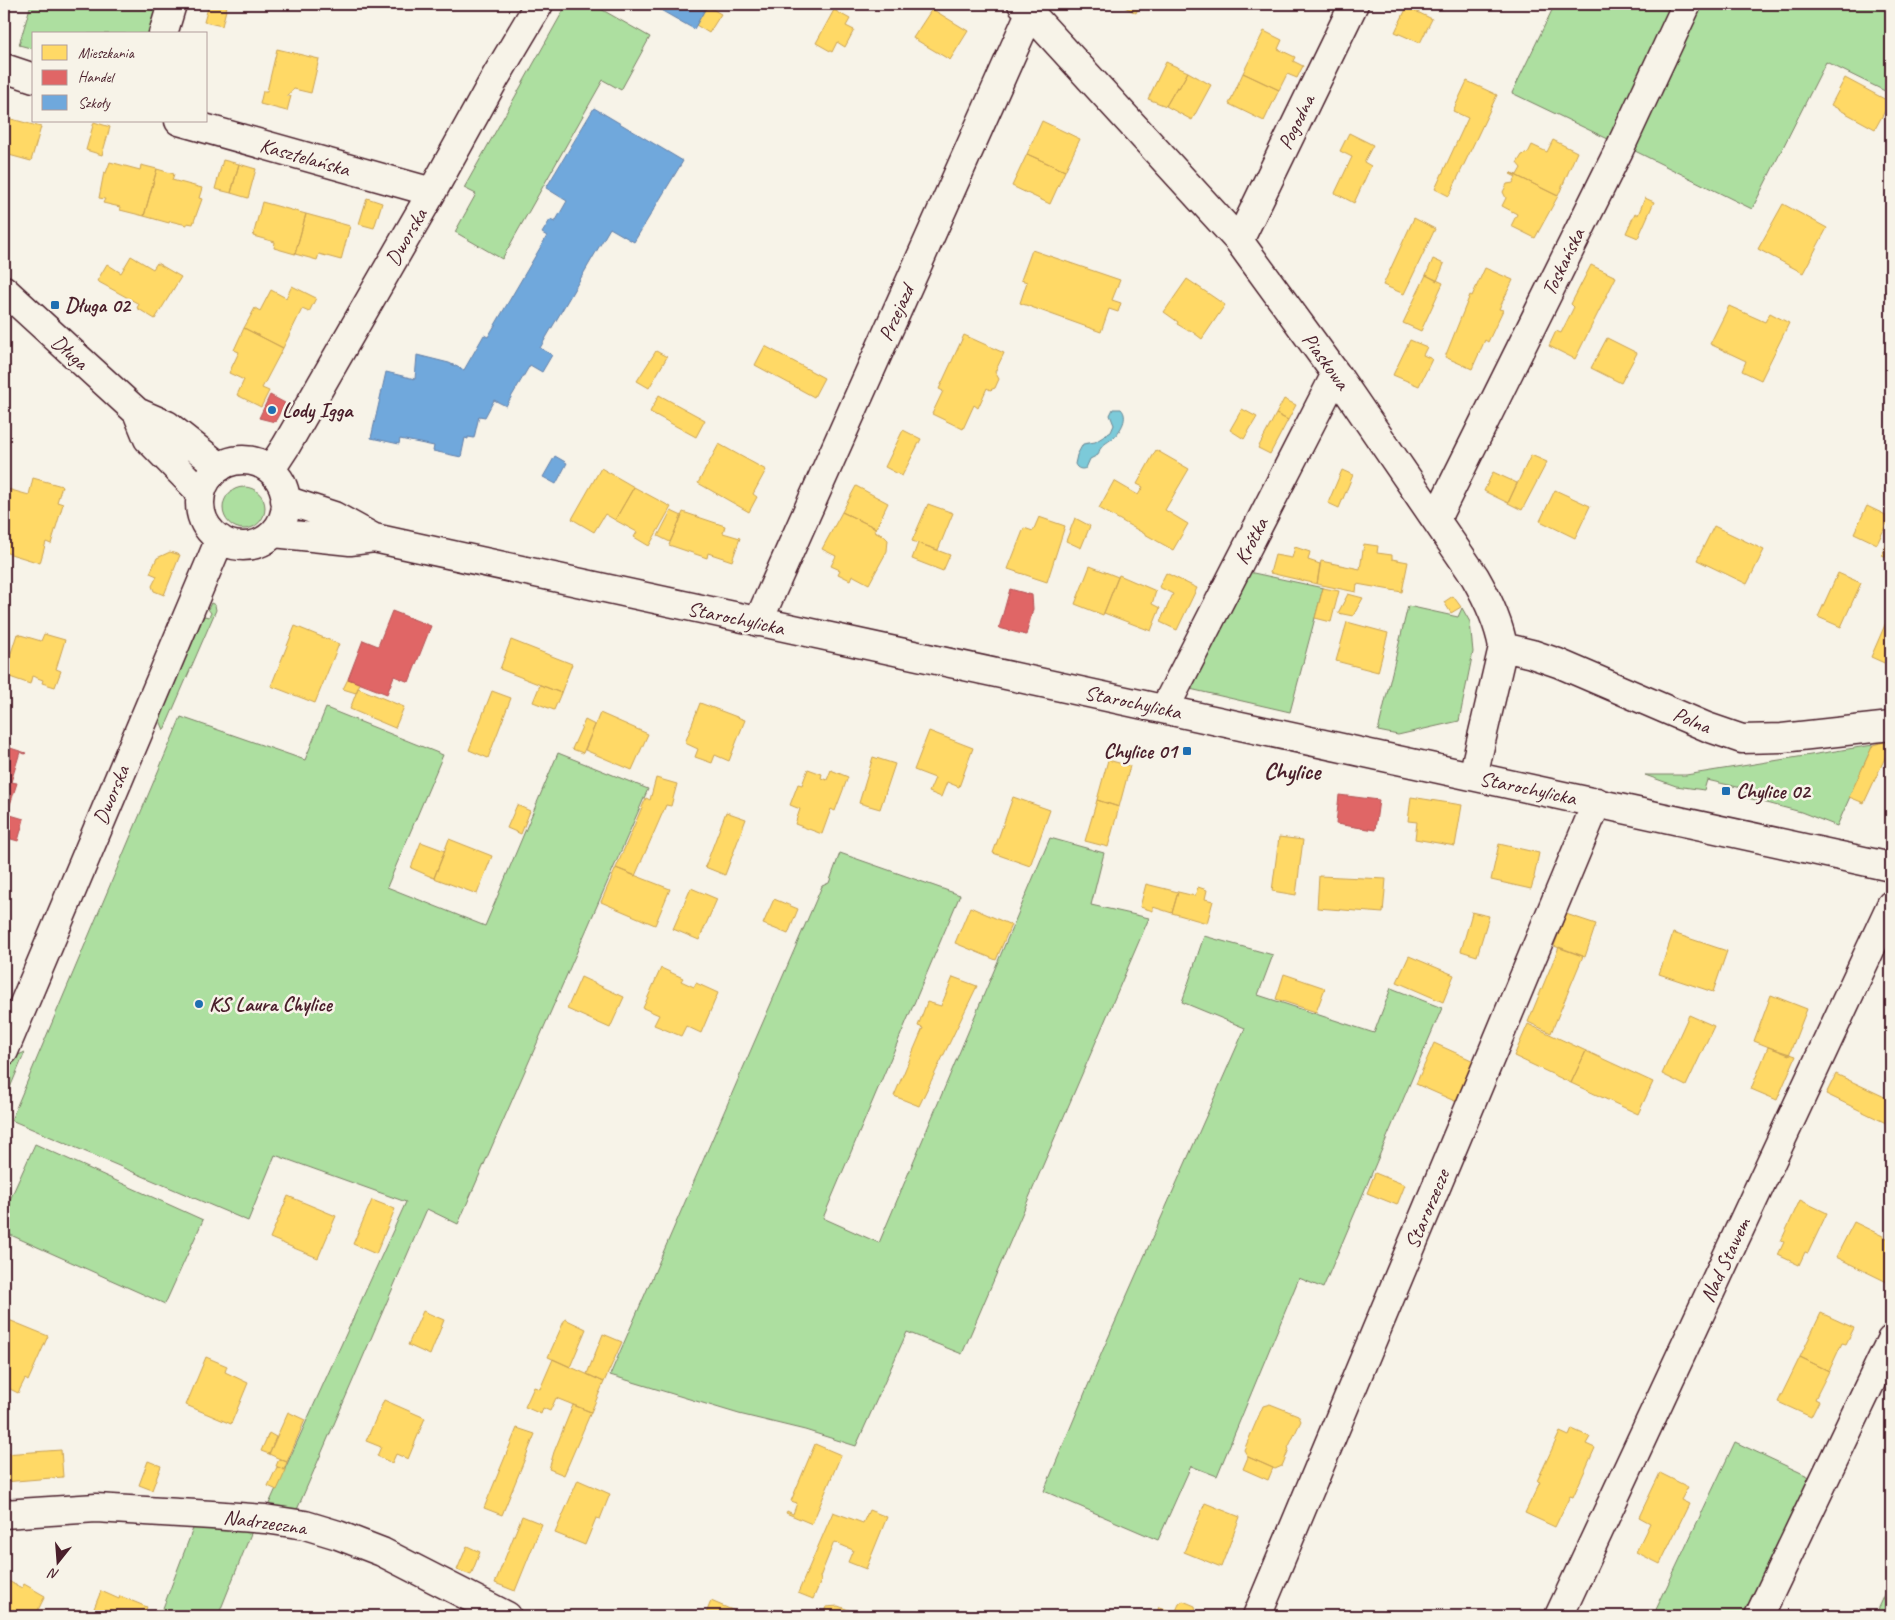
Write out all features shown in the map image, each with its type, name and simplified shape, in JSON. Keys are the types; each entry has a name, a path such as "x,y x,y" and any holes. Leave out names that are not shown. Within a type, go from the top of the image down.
{"street":[{"path":"165,32 172,4"},
{"name":"Dworska","path":"271,470 432,192 495,78 540,4"},
{"name":"Pogodna","path":"1239,241 1354,4"},
{"name":"Toskańska","path":"1436,519 1614,159 1687,4"},
{"name":"Piaskowa","path":"1029,6 1239,241 1336,374 1485,594 1500,632 1502,647 1473,776"},
{"name":"Przejazd","path":"758,622 1029,6"},
{"path":"4,68 32,77"},
{"name":"Kasztelańska","path":"183,122 432,192"},
{"name":"Długa","path":"4,290 137,412 167,425 220,467"},
{"name":"Krótka","path":"1165,708 1336,374"},
{"name":"Długa","path":"137,412 148,439 200,493"},
{"path":"250,460 262,464 271,470 280,480 285,492 286,507 282,521 274,533 262,542 248,546 233,545 209,531 203,520 200,493 205,481 214,470 225,463 250,460"},
{"name":"Starochylicka","path":"285,500 334,516 374,538 1891,866"},
{"name":"Starochylicka","path":"274,533 350,541 374,538"},
{"name":"Dworska","path":"4,1051 157,684 220,539"},
{"name":"Polna","path":"1502,647 1558,662 1707,727 1742,739 1782,738 1891,726"},
{"name":"Starorzecze","path":"1257,1616 1596,802"},
{"name":"Nad Stawem","path":"1559,1616 1891,905"},
{"path":"1759,1616 1891,1340"},
{"name":"Nadrzeczna","path":"4,1514 96,1508 265,1519 305,1525 382,1552 507,1616"}],"green space":[{"path":"31,4 157,4 150,32 32,32 32,48 19,45"},
{"path":"567,4 592,4 650,37 621,90 603,80 502,259 455,232 476,194 464,188"},
{"path":"1555,4 1666,4 1672,6 1608,139 1512,93"},
{"path":"1700,4 1891,4 1891,94 1826,62 1752,209 1631,149"},
{"path":"244,487 259,493 265,508 259,523 244,529 229,523 223,508 229,493"},
{"path":"1244,571 1323,588 1290,712 1190,689"},
{"path":"211,603 215,605 216,610 164,730 159,718 204,616 209,617 211,613 208,609"},
{"path":"1408,606 1458,617 1462,608 1470,622 1473,652 1459,721 1398,735 1378,731"},
{"path":"326,708 443,755 387,887 485,926 558,753 648,789 458,1224 427,1209 296,1512 268,1506 406,1202 275,1155 248,1221 11,1120 181,717 305,760"},
{"path":"1873,745 1837,826 1801,812 1744,797 1746,789 1707,780 1704,790 1676,786 1645,775 1686,775"},
{"path":"1050,838 1104,853 1091,905 1149,918 962,1354 907,1332 856,1446 805,1430 739,1414 610,1375 822,886 829,883 840,853 960,895 823,1218 879,1243"},
{"path":"1204,936 1273,955 1258,995 1374,1033 1391,988 1442,1008 1323,1288 1299,1278 1217,1476 1191,1466 1158,1540 1044,1491 1102,1352 1245,1028 1182,1002"},
{"path":"25,1052 4,1102 4,1077 12,1058"},
{"path":"35,1144 203,1220 165,1304 4,1232 4,1213"},
{"path":"1735,1442 1812,1478 1744,1616 1653,1616"},
{"path":"194,1526 252,1531 218,1616 160,1616"},
{"path":"1891,1582 1891,1616 1875,1616"}],"water":[{"path":"1113,409 1121,409 1123,412 1124,420 1119,431 1102,447 1098,455 1090,459 1086,468 1078,468 1075,464 1083,444 1095,442 1111,432 1114,425 1110,415"}],"building: Mieszkania":[{"path":"209,4 227,6 222,26 204,22"},
{"path":"1119,4 1140,4 1136,13"},
{"path":"707,6 721,14 709,33 696,25"},
{"path":"1407,7 1432,19 1420,43 1395,32"},
{"path":"932,9 968,31 950,60 913,38"},
{"path":"834,10 850,19 846,26 854,30 845,47 837,42 832,52 816,43"},
{"path":"1264,31 1282,40 1278,49 1295,57 1293,61 1303,66 1297,78 1287,74 1279,90 1243,73"},
{"path":"277,49 319,59 311,93 294,89 286,96 291,96 287,111 260,104 263,91 267,91"},
{"path":"1166,62 1188,72 1166,106 1148,99"},
{"path":"1188,72 1211,85 1192,120 1166,106"},
{"path":"1243,73 1279,90 1264,121 1229,104"},
{"path":"1845,78 1890,102 1875,129 1831,105"},
{"path":"1467,81 1497,95 1449,196 1435,189 1468,118 1453,111"},
{"path":"4,117 41,127 31,161 9,155 8,160 4,159"},
{"path":"1042,121 1080,139 1065,171 1027,154"},
{"path":"94,122 110,127 102,155 86,150"},
{"path":"1349,133 1373,145 1364,162 1371,166 1354,203 1335,193 1352,157 1340,151"},
{"path":"1553,140 1577,152 1558,196 1511,173 1517,175 1521,168 1517,163 1522,155 1528,153 1532,145 1547,152"},
{"path":"1027,154 1065,171 1050,204 1012,186"},
{"path":"223,160 239,164 231,193 215,189"},
{"path":"110,162 140,170 141,165 157,169 144,216 120,210 120,207 103,203 105,199 99,198 104,172 106,173"},
{"path":"239,164 256,169 248,198 231,193"},
{"path":"157,169 174,174 172,180 202,188 199,198 202,199 193,224 187,223 187,225 170,221 169,223 144,216"},
{"path":"1511,173 1558,196 1535,238 1511,226 1517,214 1502,206 1506,198 1503,192 1507,184 1513,183 1516,177"},
{"path":"367,198 382,203 374,228 359,224"},
{"path":"1645,198 1654,202 1638,238 1626,233 1635,213 1638,215"},
{"path":"262,202 306,214 295,254 274,248 275,242 253,236"},
{"path":"1783,204 1827,228 1803,273 1758,249"},
{"path":"306,214 350,226 341,260 319,254 317,260 295,254"},
{"path":"1414,218 1435,229 1404,294 1383,285"},
{"path":"1032,250 1120,280 1112,300 1121,303 1118,312 1109,309 1101,332 1020,303 1027,282 1021,280"},
{"path":"131,256 153,269 157,263 181,277 155,319 137,308 139,304 97,281 107,264 121,273"},
{"path":"1433,259 1444,264 1437,281 1426,275"},
{"path":"1591,265 1616,277 1575,359 1549,346 1556,331 1561,333 1574,307 1571,304"},
{"path":"1485,268 1513,280 1499,309 1503,310 1488,342 1485,340 1472,369 1445,357 1470,295 1472,296"},
{"path":"1426,275 1443,283 1421,331 1403,323"},
{"path":"1187,279 1225,305 1202,339 1190,330 1177,324 1178,322 1164,312"},
{"path":"292,286 316,298 309,312 302,309 283,348 244,328 255,308 260,311 271,290 286,298"},
{"path":"1729,306 1765,322 1770,313 1789,323 1761,380 1742,371 1746,361 1710,344"},
{"path":"244,328 283,348 262,388 269,391 261,407 237,395 244,380 229,373 239,352 234,350"},
{"path":"964,335 1004,353 995,372 999,379 995,388 990,390 987,388 978,408 974,405 963,429 932,414 943,391 939,389"},
{"path":"1607,338 1637,353 1621,383 1591,368"},
{"path":"1410,340 1427,347 1423,355 1432,359 1419,386 1393,375"},
{"path":"765,346 824,378 814,397 755,365"},
{"path":"656,351 667,357 649,388 637,381"},
{"path":"659,395 705,420 696,437 650,412"},
{"path":"1284,399 1296,405 1288,420 1276,414"},
{"path":"1242,409 1257,417 1244,439 1230,430"},
{"path":"1276,414 1288,420 1270,454 1258,448"},
{"path":"903,430 921,439 902,476 885,467"},
{"path":"719,444 766,470 753,494 757,497 749,512 698,483"},
{"path":"1156,450 1189,469 1165,510 1188,524 1173,550 1099,508 1114,481 1138,495 1143,487 1137,484"},
{"path":"1531,455 1547,462 1522,510 1508,503"},
{"path":"601,468 634,487 615,520 605,514 594,532 572,519"},
{"path":"1342,470 1353,475 1339,508 1328,503"},
{"path":"1493,472 1517,483 1508,503 1484,491"},
{"path":"33,478 62,486 57,502 63,504 51,544 46,542 40,563 4,552 4,488 29,495"},
{"path":"856,486 888,503 876,528 842,512"},
{"path":"634,487 671,507 649,546 634,537 637,532 615,520"},
{"path":"1555,490 1590,506 1575,538 1540,521"},
{"path":"928,504 953,513 938,550 912,541"},
{"path":"1867,506 1890,517 1877,544 1854,533"},
{"path":"671,511 682,516 670,542 658,536"},
{"path":"683,512 725,526 723,533 740,538 732,561 708,553 707,558 669,545"},
{"path":"842,512 876,528 874,531 888,540 887,551 869,584 852,575 850,580 838,574 840,570 831,566 836,556 822,549"},
{"path":"1039,517 1065,526 1047,582 1008,569 1024,528 1033,531"},
{"path":"1075,518 1090,526 1081,548 1066,541"},
{"path":"1714,526 1764,550 1747,584 1697,560"},
{"path":"1891,536 1891,559 1882,555"},
{"path":"918,543 950,555 943,571 912,559"},
{"path":"1364,544 1378,546 1377,553 1392,555 1392,559 1408,562 1402,592 1357,584 1356,592 1317,584 1321,561 1360,569"},
{"path":"1295,547 1310,552 1308,560 1320,564 1317,584 1270,573 1275,555 1292,558"},
{"path":"170,552 180,555 164,595 154,591 152,586 157,576 150,573 157,558"},
{"path":"1090,566 1118,577 1103,615 1075,604"},
{"path":"1166,573 1197,588 1177,630 1160,622 1173,594 1159,587"},
{"path":"1838,573 1861,583 1841,627 1818,617"},
{"path":"1119,575 1156,591 1152,604 1160,608 1151,631 1104,613"},
{"path":"1323,588 1339,591 1331,622 1315,618"},
{"path":"1348,594 1363,598 1353,616 1338,613"},
{"path":"1453,596 1461,607 1451,613 1444,602"},
{"path":"1888,618 1891,619 1891,666 1871,657"},
{"path":"1347,622 1388,633 1378,672 1336,661"},
{"path":"295,626 339,644 315,703 271,686"},
{"path":"17,634 41,641 44,634 65,640 56,669 61,671 55,687 42,683 43,680 32,676 30,684 4,675"},
{"path":"511,640 572,664 561,693 500,669"},
{"path":"348,679 360,683 356,693 343,689"},
{"path":"540,685 561,693 554,710 533,702"},
{"path":"358,688 404,707 395,728 350,709"},
{"path":"492,691 511,698 488,758 469,750"},
{"path":"700,703 745,720 729,761 715,755 712,763 695,757 698,749 685,743"},
{"path":"600,713 648,734 632,770 585,750"},
{"path":"585,720 595,725 583,753 572,749"},
{"path":"929,731 973,748 959,787 947,782 941,797 929,792 935,778 914,770"},
{"path":"1891,740 1891,745 1864,803 1849,797 1873,745"},
{"path":"873,757 895,764 880,809 859,803"},
{"path":"1108,760 1130,766 1119,807 1097,800"},
{"path":"808,769 822,774 821,778 827,780 831,770 848,777 835,811 831,809 822,834 795,824 800,809 790,805 798,784 802,785"},
{"path":"656,778 677,784 671,806 666,805 635,876 616,868 646,798 650,800"},
{"path":"1013,797 1050,810 1030,866 993,853"},
{"path":"1411,797 1462,805 1455,846 1415,839 1417,822 1408,821"},
{"path":"1097,800 1119,807 1108,847 1085,841"},
{"path":"517,805 530,811 521,834 507,828"},
{"path":"726,812 746,819 725,875 705,867"},
{"path":"1279,837 1303,840 1296,895 1272,891"},
{"path":"449,839 492,856 477,894 434,878"},
{"path":"421,842 445,851 434,878 411,868"},
{"path":"1499,844 1539,853 1535,879 1531,889 1491,880"},
{"path":"616,868 670,889 655,925 601,902"},
{"path":"1319,876 1386,879 1383,913 1317,908"},
{"path":"1146,884 1178,892 1172,913 1153,907 1153,911 1140,907"},
{"path":"1198,887 1207,890 1205,899 1213,901 1207,923 1172,913 1178,892 1195,896"},
{"path":"691,888 717,899 699,940 673,929"},
{"path":"774,899 798,909 788,934 763,924"},
{"path":"970,907 1011,925 996,960 955,943"},
{"path":"1471,912 1489,916 1477,956 1461,951"},
{"path":"1566,914 1596,924 1585,957 1554,946"},
{"path":"1673,933 1727,951 1713,992 1659,974"},
{"path":"1559,947 1583,956 1551,1033 1528,1022"},
{"path":"1409,956 1454,975 1443,1002 1397,982"},
{"path":"661,968 683,978 681,981 694,987 696,983 718,993 701,1033 686,1026 681,1036 654,1025 659,1015 643,1008"},
{"path":"1284,974 1325,988 1316,1012 1276,999"},
{"path":"581,977 624,997 610,1028 567,1009"},
{"path":"953,977 977,986 919,1106 894,1096 923,1028 918,1026 927,1002 941,1006"},
{"path":"1771,995 1807,1009 1789,1055 1754,1041"},
{"path":"1689,1015 1714,1026 1686,1086 1662,1074"},
{"path":"1528,1024 1586,1051 1571,1083 1514,1056"},
{"path":"1434,1043 1476,1062 1459,1103 1416,1084"},
{"path":"1768,1047 1796,1056 1777,1100 1751,1089"},
{"path":"1586,1051 1653,1082 1638,1114 1571,1083"},
{"path":"1836,1074 1891,1100 1891,1116 1888,1124 1826,1094"},
{"path":"1375,1173 1405,1185 1397,1205 1367,1193"},
{"path":"288,1196 336,1216 318,1258 270,1238"},
{"path":"372,1200 395,1209 376,1254 353,1244"},
{"path":"1800,1200 1827,1213 1808,1253 1805,1252 1799,1265 1778,1255 1784,1242 1781,1241"},
{"path":"1854,1222 1891,1240 1891,1284 1836,1257"},
{"path":"423,1311 444,1320 430,1355 408,1345"},
{"path":"1821,1313 1854,1328 1846,1344 1842,1343 1829,1371 1800,1357"},
{"path":"4,1318 48,1336 28,1381 25,1379 18,1393 4,1386"},
{"path":"565,1319 586,1329 570,1367 548,1357"},
{"path":"603,1334 622,1342 604,1382 587,1374"},
{"path":"206,1357 227,1366 225,1372 248,1383 231,1424 186,1405"},
{"path":"1800,1357 1829,1371 1815,1399 1819,1401 1811,1417 1778,1402"},
{"path":"553,1359 604,1382 591,1412 556,1398 550,1411 543,1408 541,1414 525,1407 534,1387 540,1389"},
{"path":"384,1400 425,1418 408,1459 396,1454 392,1463 377,1456 381,1447 366,1441"},
{"path":"1270,1404 1298,1415 1301,1421 1282,1466 1275,1469 1248,1457 1244,1450 1263,1406"},
{"path":"573,1405 591,1412 564,1475 549,1469"},
{"path":"288,1412 305,1420 287,1462 269,1454"},
{"path":"517,1428 535,1434 502,1515 484,1508"},
{"path":"1572,1429 1590,1437 1586,1444 1595,1448 1573,1497 1570,1496 1555,1527 1525,1513 1540,1482 1537,1481 1560,1432 1569,1436"},
{"path":"269,1433 276,1437 269,1454 261,1451"},
{"path":"815,1444 841,1455 812,1524 786,1513 787,1511 793,1514 797,1503 791,1501"},
{"path":"61,1450 63,1477 4,1482 4,1454"},
{"path":"1248,1457 1273,1468 1268,1480 1243,1469"},
{"path":"279,1459 287,1462 284,1470 276,1466"},
{"path":"148,1461 161,1466 152,1490 139,1485"},
{"path":"277,1467 286,1470 277,1490 268,1486"},
{"path":"1660,1473 1688,1487 1681,1500 1689,1504 1660,1564 1636,1552 1650,1523 1639,1517"},
{"path":"578,1480 610,1494 600,1519 596,1518 585,1545 555,1533"},
{"path":"1205,1503 1240,1517 1221,1567 1184,1552"},
{"path":"869,1510 887,1517 866,1569 848,1562 853,1550 834,1542 813,1599 798,1593 833,1512 863,1523"},
{"path":"522,1516 542,1524 515,1591 495,1583"},
{"path":"467,1546 480,1552 471,1575 457,1570"},
{"path":"4,1579 22,1588 24,1584 45,1596 35,1616 4,1616"},
{"path":"101,1591 119,1599 120,1596 147,1607 143,1616 91,1616"},
{"path":"711,1601 744,1615 705,1616"},
{"path":"1183,1601 1195,1606 1196,1611 1204,1614 1203,1616 1155,1616 1159,1607 1175,1613 1179,1604"},
{"path":"838,1606 854,1612 852,1616 822,1616 826,1607"}],"building: Handel":[{"name":"Lody Igga","path":"270,395 285,403 275,422 259,418"},
{"path":"1010,589 1032,595 1033,609 1026,635 999,628"},
{"path":"392,611 431,626 409,682 394,676 387,694 348,679 363,640 378,646"},
{"path":"4,746 26,753 20,752 11,782 17,783 7,814 24,819 18,841 4,837"},
{"path":"1339,795 1379,800 1375,830 1336,824"}],"building: Szkoły":[{"path":"650,4 703,4 707,6 694,29"},
{"path":"594,108 683,161 634,242 610,228 540,348 552,355 542,372 530,365 506,406 494,400 485,417 479,416 474,438 465,438 461,457 433,451 434,446 400,439 399,444 371,438 386,372 415,379 417,355 449,363 464,370 484,335 488,337 547,236 542,233 550,220 555,222 567,201 546,188"},
{"path":"555,456 567,463 556,484 543,477"}],"place":[{"name":"Długa 02","path":"55,305"},
{"name":"Lody Igga","path":"272,410"},
{"name":"Chylice 01","path":"1187,751"},
{"name":"Chylice 02","path":"1726,791"},
{"name":"KS Laura Chylice","path":"199,1004"}],"district":[{"name":"Chylice","path":"1292,771"}]}
